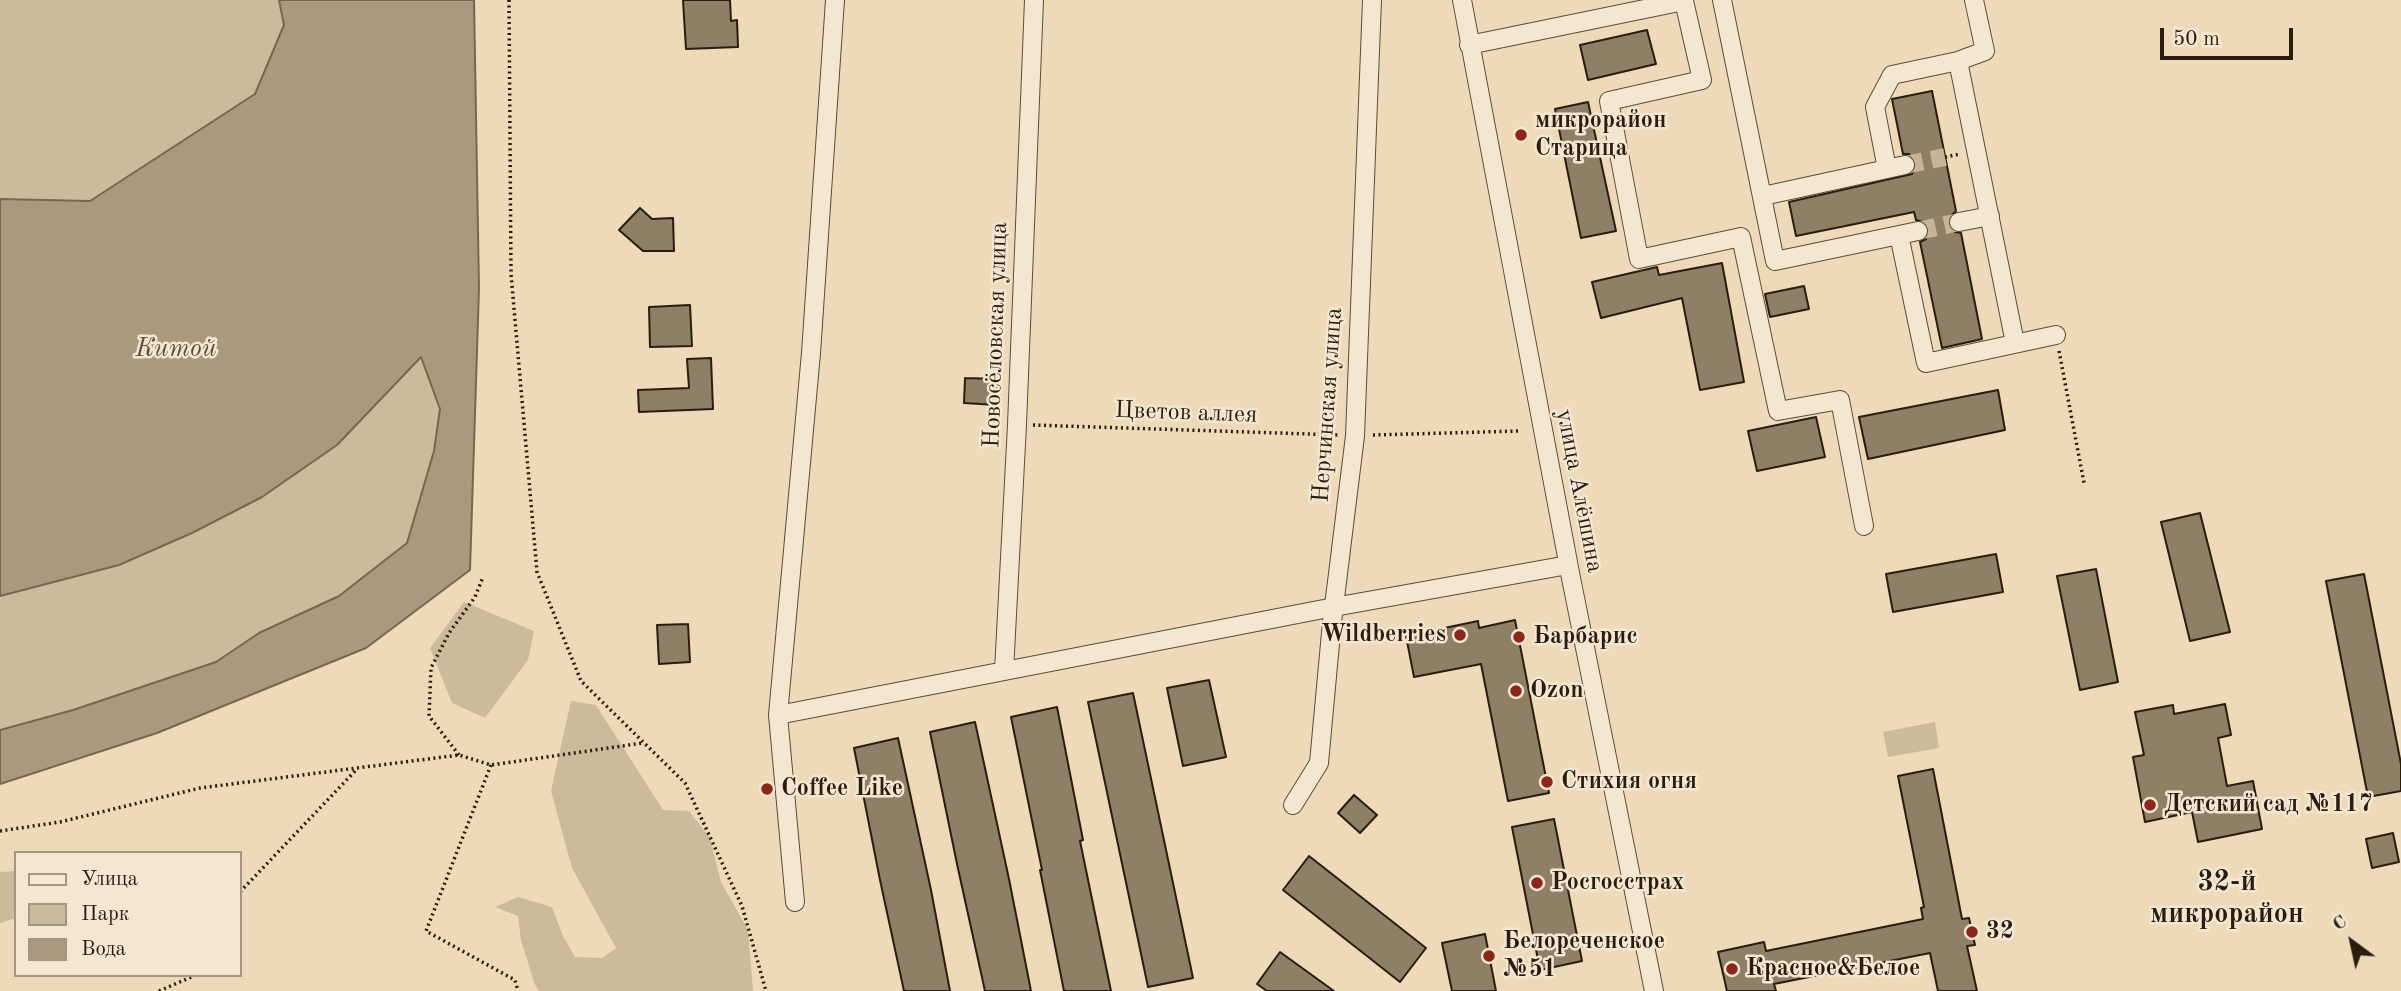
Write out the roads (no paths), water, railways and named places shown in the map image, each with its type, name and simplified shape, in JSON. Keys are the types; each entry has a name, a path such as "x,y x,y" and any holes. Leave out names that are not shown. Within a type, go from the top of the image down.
{"street":[{"path":"795,902 778,715 809,380 835,0"},
{"name":"Новосёловская улица","path":"1004,671 1034,0"},
{"name":"Нерчинская улица","path":"1293,805 1319,763 1334,607 1355,436 1372,0"},
{"name":"улица Алёшина","path":"1462,0 1568,565 1654,991"},
{"path":"1469,45 1687,0 1702,80 1609,101 1639,259 1741,237 1779,411 1840,400 1864,526"},
{"path":"1722,0 1775,261 1918,231"},
{"path":"1887,169 1875,107 1892,75 1958,61 1984,51 1974,0"},
{"path":"1958,61 2015,343"},
{"path":"1763,195 1905,165"},
{"path":"1959,222 1990,216"},
{"path":"1899,234 1926,363 2056,335"},
{"path":"778,715 1334,607 1568,565"}],"water":[{"name":"Китой","path":"279,0 474,0 479,288 470,570 366,648 157,733 0,784 0,730 73,710 216,662 259,633 339,596 407,543 434,451 440,409 421,357 337,445 262,497 192,533 119,565 0,596 0,199 90,201 255,94 284,25"}],"tunnel":[{"path":"1905,165 1945,157"},
{"path":"1918,231 1959,222"}],"place":[{"name":"микрорайон Старица","path":"1521,135"},
{"name":"Wildberries","path":"1460,635"},
{"name":"Барбарис","path":"1519,637"},
{"name":"Ozon","path":"1516,691"},
{"name":"Стихия огня","path":"1547,782"},
{"name":"Coffee Like","path":"767,789"},
{"name":"Детский сад №117","path":"2150,805"},
{"name":"Росгосстрах","path":"1537,883"},
{"name":"32","path":"1972,932"},
{"name":"Белореченское №51","path":"1489,956"},
{"name":"Красное&Белое","path":"1732,969"}],"district":[{"name":"32-й микрорайон","path":"2227,899"}]}
